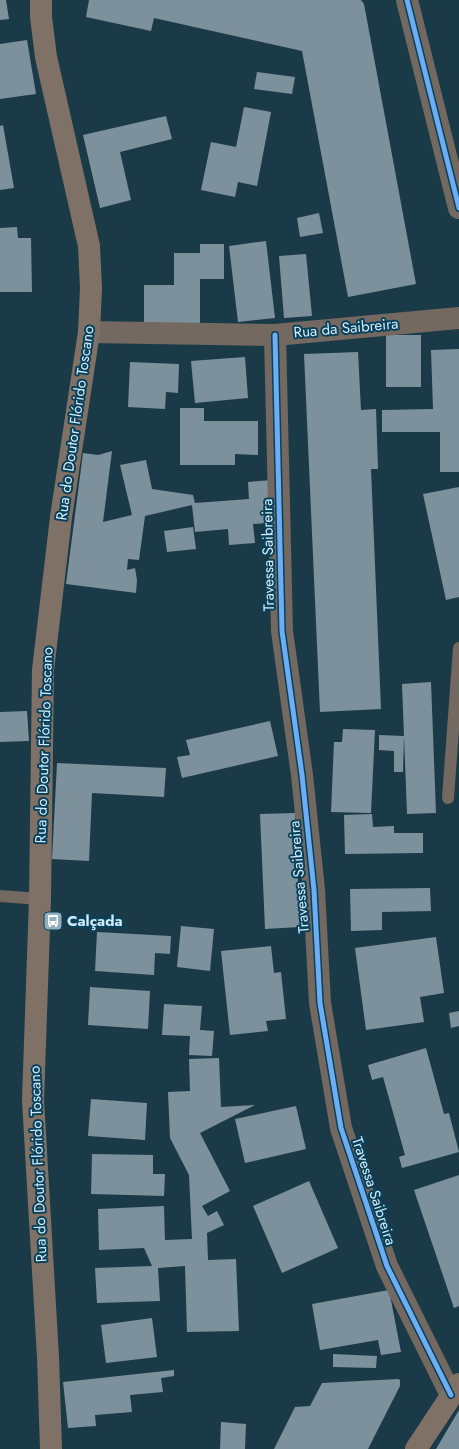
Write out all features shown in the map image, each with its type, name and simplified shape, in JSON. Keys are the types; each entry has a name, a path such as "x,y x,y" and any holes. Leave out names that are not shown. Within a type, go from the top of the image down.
{"main road":[{"name":"Rua do Doutor Flórido Toscano","path":"41,0 41,17 46,56 89,246 91,288 89,332 62,517 43,670 40,899 32,1100 52,1449"},
{"path":"416,1449 455,1390"}],"street":[{"path":"407,0 459,208"},
{"name":"Rua da Saibreira","path":"89,332 275,335 459,318"},
{"name":"Travessa Saibreira","path":"275,335 282,631 302,775 313,882 320,1003 341,1128 387,1266 455,1390"}],"lane":[{"path":"448,798 459,648"},
{"path":"0,896 40,899"}],"building":[{"path":"0,0 6,0 9,19 0,20"},
{"path":"89,0 361,0 364,4 416,284 348,297 302,51 154,18 151,31 86,17"},
{"path":"27,40 36,94 0,99 0,44"},
{"path":"257,72 295,77 292,94 254,89"},
{"path":"244,107 271,112 257,186 238,182 235,197 201,190 211,142 236,147"},
{"path":"166,116 172,139 120,152 131,200 100,208 83,135"},
{"path":"3,125 14,188 0,190 0,126"},
{"path":"319,213 323,233 300,237 297,218"},
{"path":"17,227 18,238 31,238 32,292 0,292 0,228"},
{"path":"266,241 275,318 238,322 229,246"},
{"path":"200,244 224,244 224,279 200,279 200,324 144,324 144,285 174,285 174,253 200,253"},
{"path":"306,254 312,316 284,318 279,256"},
{"path":"386,335 421,335 421,387 386,387"},
{"path":"459,349 459,472 440,472 440,432 382,432 382,410 433,409 431,350"},
{"path":"358,352 361,410 376,409 378,469 371,469 381,709 320,712 304,354"},
{"path":"245,357 248,398 195,403 191,361"},
{"path":"130,362 179,364 178,393 166,392 165,409 128,407"},
{"path":"180,408 204,408 204,421 258,421 258,455 235,454 235,465 180,465"},
{"path":"112,451 103,522 132,515 120,465 146,460 152,489 193,495 195,503 249,499 248,482 271,480 283,522 253,524 255,543 229,545 228,529 195,532 192,505 145,516 139,560 128,559 127,570 135,568 137,580 136,593 66,584 83,453 98,455"},
{"path":"459,487 459,597 446,600 423,494"},
{"path":"193,527 196,549 167,552 164,531"},
{"path":"431,682 436,813 407,814 402,684"},
{"path":"27,711 29,741 0,742 0,712"},
{"path":"270,721 278,756 182,778 177,757 190,755 186,740"},
{"path":"343,729 375,730 371,813 331,812 334,742 342,742"},
{"path":"379,735 404,736 403,772 394,772 394,751 379,750"},
{"path":"57,763 166,768 164,797 92,793 89,861 52,859"},
{"path":"295,813 300,927 265,929 260,814"},
{"path":"372,814 373,827 394,826 394,833 423,833 423,853 345,854 344,815"},
{"path":"430,888 431,911 382,912 382,930 351,931 350,889"},
{"path":"181,926 214,929 210,971 177,967"},
{"path":"97,932 171,936 170,954 155,953 154,975 95,971"},
{"path":"436,937 444,993 420,997 424,1022 366,1030 355,948"},
{"path":"271,946 274,973 281,972 286,1019 266,1021 268,1031 230,1035 221,951"},
{"path":"90,987 150,991 148,1029 88,1025"},
{"path":"164,1004 202,1006 200,1030 214,1031 212,1056 189,1055 190,1036 162,1035"},
{"path":"459,1011 459,1026 451,1028 449,1013"},
{"path":"426,1048 444,1114 449,1113 459,1152 402,1168 399,1157 405,1155 383,1077 372,1080 368,1065"},
{"path":"219,1058 221,1107 255,1105 200,1133 230,1191 202,1206 208,1216 217,1211 224,1225 207,1233 208,1260 236,1259 239,1331 187,1332 185,1266 158,1268 160,1301 97,1303 95,1268 152,1266 144,1248 99,1250 98,1209 164,1206 165,1240 192,1239 189,1175 170,1138 168,1092 190,1091 189,1059"},
{"path":"91,1099 147,1103 145,1140 88,1136"},
{"path":"296,1106 306,1149 245,1163 235,1119"},
{"path":"92,1154 153,1155 153,1174 165,1174 164,1196 91,1194"},
{"path":"459,1175 459,1306 454,1308 414,1190"},
{"path":"309,1181 338,1248 282,1273 253,1206"},
{"path":"389,1290 401,1352 381,1355 378,1340 320,1350 312,1304"},
{"path":"152,1318 157,1357 106,1363 101,1325"},
{"path":"333,1354 377,1356 376,1368 333,1367"},
{"path":"174,1370 174,1376 161,1378 163,1392 130,1395 132,1412 95,1415 96,1426 68,1428 63,1382"},
{"path":"400,1380 400,1386 368,1449 274,1449 295,1407 310,1406 322,1383"},
{"path":"459,1410 459,1449 436,1449"},
{"path":"221,1422 246,1424 245,1449 220,1449"}],"cycle path":[{"path":"407,0 459,208"},
{"path":"275,335 282,631 302,775 314,890 320,1003 341,1128 387,1266 451,1395"}],"place":[{"name":"Calçada","path":"53,921"}]}
